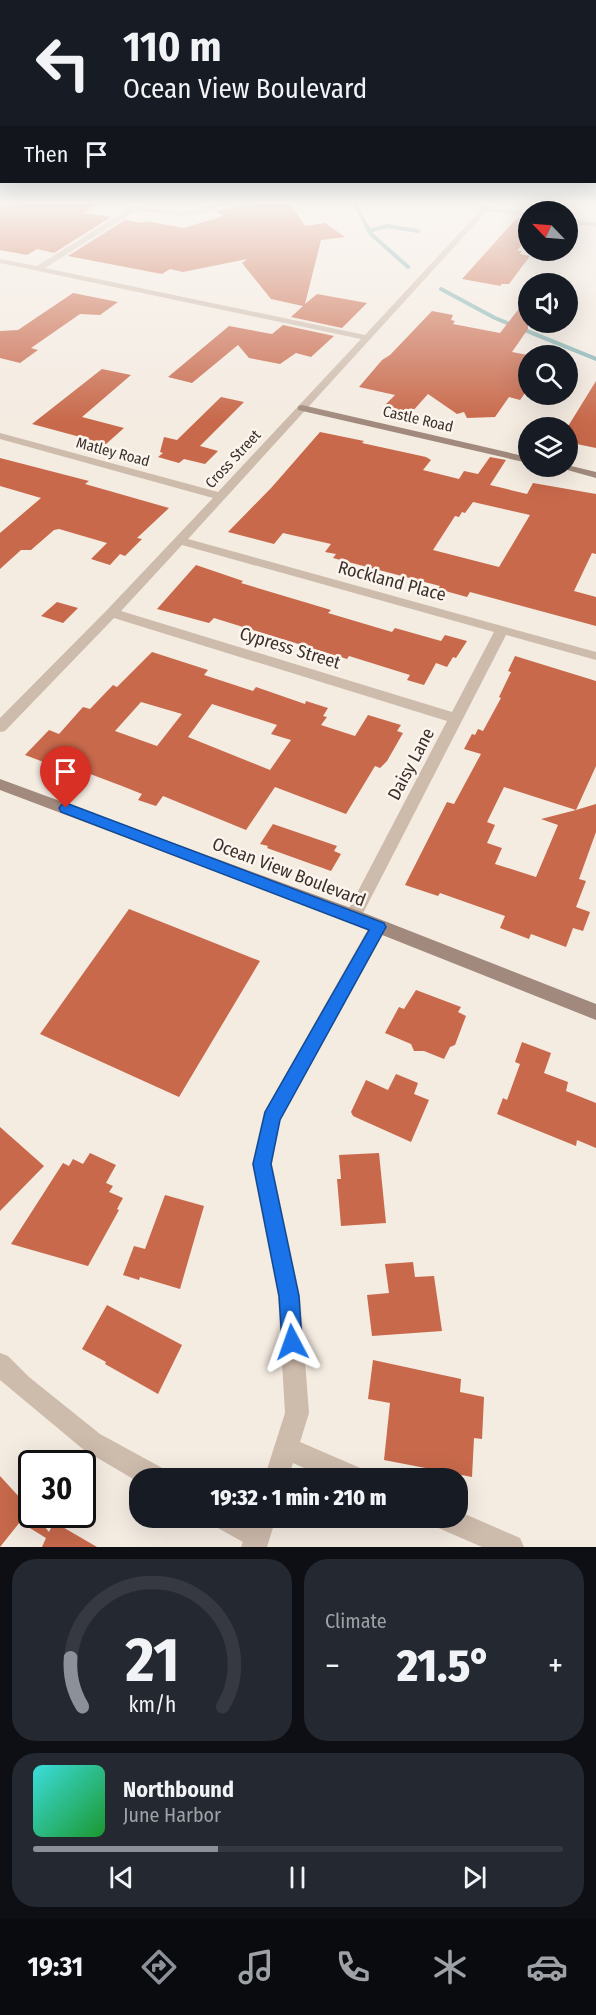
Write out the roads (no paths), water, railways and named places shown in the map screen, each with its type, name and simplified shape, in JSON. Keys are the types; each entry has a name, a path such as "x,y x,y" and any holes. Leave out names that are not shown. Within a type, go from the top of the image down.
{"street":[{"path":"72,276 367,338"},
{"name":"Cross Street","path":"0,728 112,612 424,276"},
{"name":"Castle Road","path":"302,408 518,458"},
{"name":"Matley Road","path":"0,436 219,496"},
{"path":"578,471 596,475"},
{"name":"Rockland Place","path":"179,540 596,656"},
{"name":"Cypress Street","path":"112,612 457,719"},
{"name":"Daisy Lane","path":"353,916 502,630"},
{"name":"Ocean View Boulevard","path":"0,784 594,1007"},
{"path":"280,1468 297,1413 289,1296 262,1164 271,1118 378,927"},
{"path":"0,1364 21,1385 92,1442 138,1468"},
{"path":"286,1448 331,1468"},
{"path":"468,1528 512,1547"}],"waterway":[{"path":"441,289 495,318 596,359"}]}
